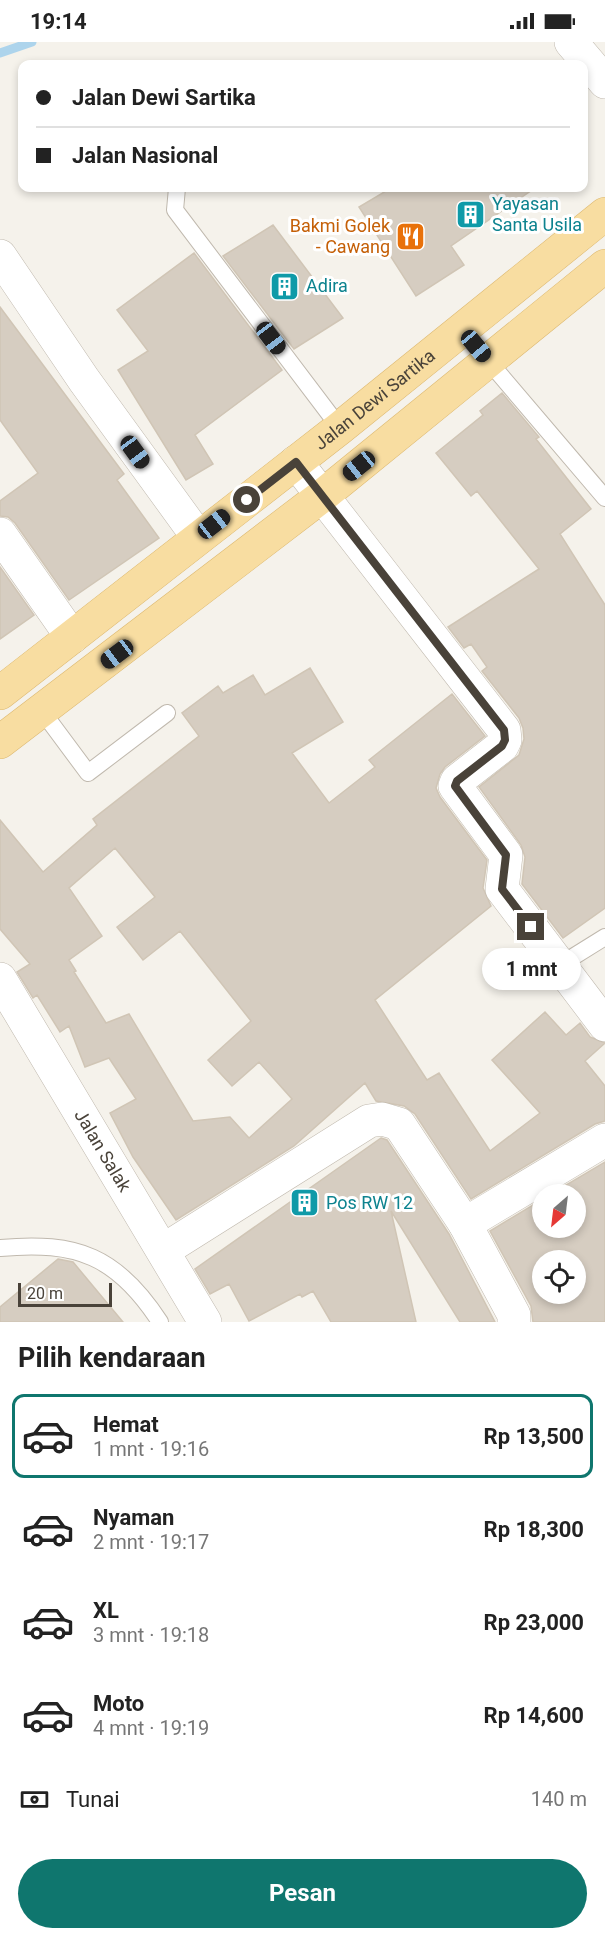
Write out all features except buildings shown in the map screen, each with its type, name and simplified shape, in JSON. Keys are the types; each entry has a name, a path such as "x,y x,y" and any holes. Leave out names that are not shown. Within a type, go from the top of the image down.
{"main road":[{"name":"Jalan Dewi Sartika","path":"0,693 340,428 605,214"},
{"path":"0,742 322,496 605,266"}],"street":[{"path":"571,42 586,60"},
{"path":"588,62 605,82"},
{"path":"0,256 84,380 198,537"},
{"path":"296,462 504,730 505,740 502,746 457,781 455,786 506,855 502,889 605,1025"},
{"path":"0,534 72,637"},
{"name":"Jalan Salak","path":"0,980 164,1250 205,1322"},
{"path":"164,1250 369,1121 382,1119 399,1124 465,1224 514,1315 514,1322"},
{"path":"465,1224 605,1140"}],"lane":[{"path":"177,192 175,210 340,428"},
{"path":"462,330 605,498"},
{"path":"42,711 88,773 167,713"},
{"path":"560,965 605,937"},
{"path":"0,1248 49,1245 92,1257 122,1273 160,1322"}],"waterway":[{"path":"0,53 32,42"}],"place":[{"name":"Yayasan Santa Usila","path":"471,214"},
{"name":"Bakmi Golek - Cawang","path":"411,236"},
{"name":"Adira","path":"285,286"},
{"name":"Pos RW 12","path":"305,1203"}],"route":[{"path":"247,500 296,462 504,730 506,735 502,746 457,781 455,786 506,855 507,862 501,881 502,889 531,927"}]}
